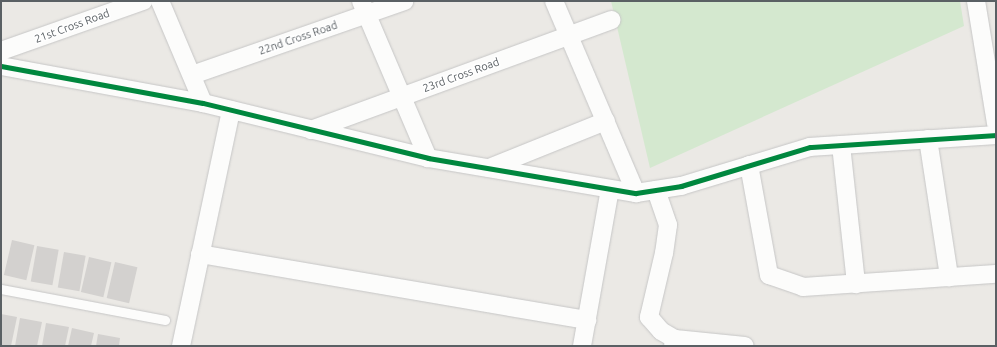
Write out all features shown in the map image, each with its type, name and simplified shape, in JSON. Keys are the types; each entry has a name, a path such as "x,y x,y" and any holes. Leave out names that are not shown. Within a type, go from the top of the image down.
{"street":[{"name":"21st Cross Road","path":"1,52 143,1"},
{"path":"160,1 203,103"},
{"name":"22nd Cross Road","path":"192,75 364,8 404,1"},
{"path":"554,1 636,193"},
{"path":"976,1 996,123"},
{"path":"364,8 428,158"},
{"name":"23rd Cross Road","path":"311,130 611,20"},
{"path":"1,66 203,103 428,158 636,193 681,186 810,147 996,135"},
{"path":"181,346 231,110"},
{"path":"490,168 606,121"},
{"path":"928,139 949,277"},
{"path":"841,145 856,284"},
{"path":"749,165 769,275 803,287 996,274"},
{"path":"582,346 610,189"},
{"path":"656,190 668,225 664,253 649,317 661,331 674,342 745,346"},
{"path":"200,254 587,320"}],"lane":[{"path":"1,288 166,320"}],"green space":[{"path":"611,1 960,1 964,26 650,168"}],"building":[{"path":"12,240 34,245 26,280 4,275"},
{"path":"37,246 59,250 52,285 31,281"},
{"path":"64,252 86,256 79,291 58,287"},
{"path":"89,257 111,262 103,297 81,292"},
{"path":"115,262 137,267 129,303 107,298"},
{"path":"1,314 17,317 11,346 1,346"},
{"path":"20,318 42,322 37,346 15,346"},
{"path":"46,323 69,327 65,346 42,346"},
{"path":"72,328 94,333 91,346 68,346"},
{"path":"98,334 120,338 119,346 96,346"}],"cycle path":[{"path":"1,66 203,103 428,158 636,193 681,186 810,147 996,135"}]}
